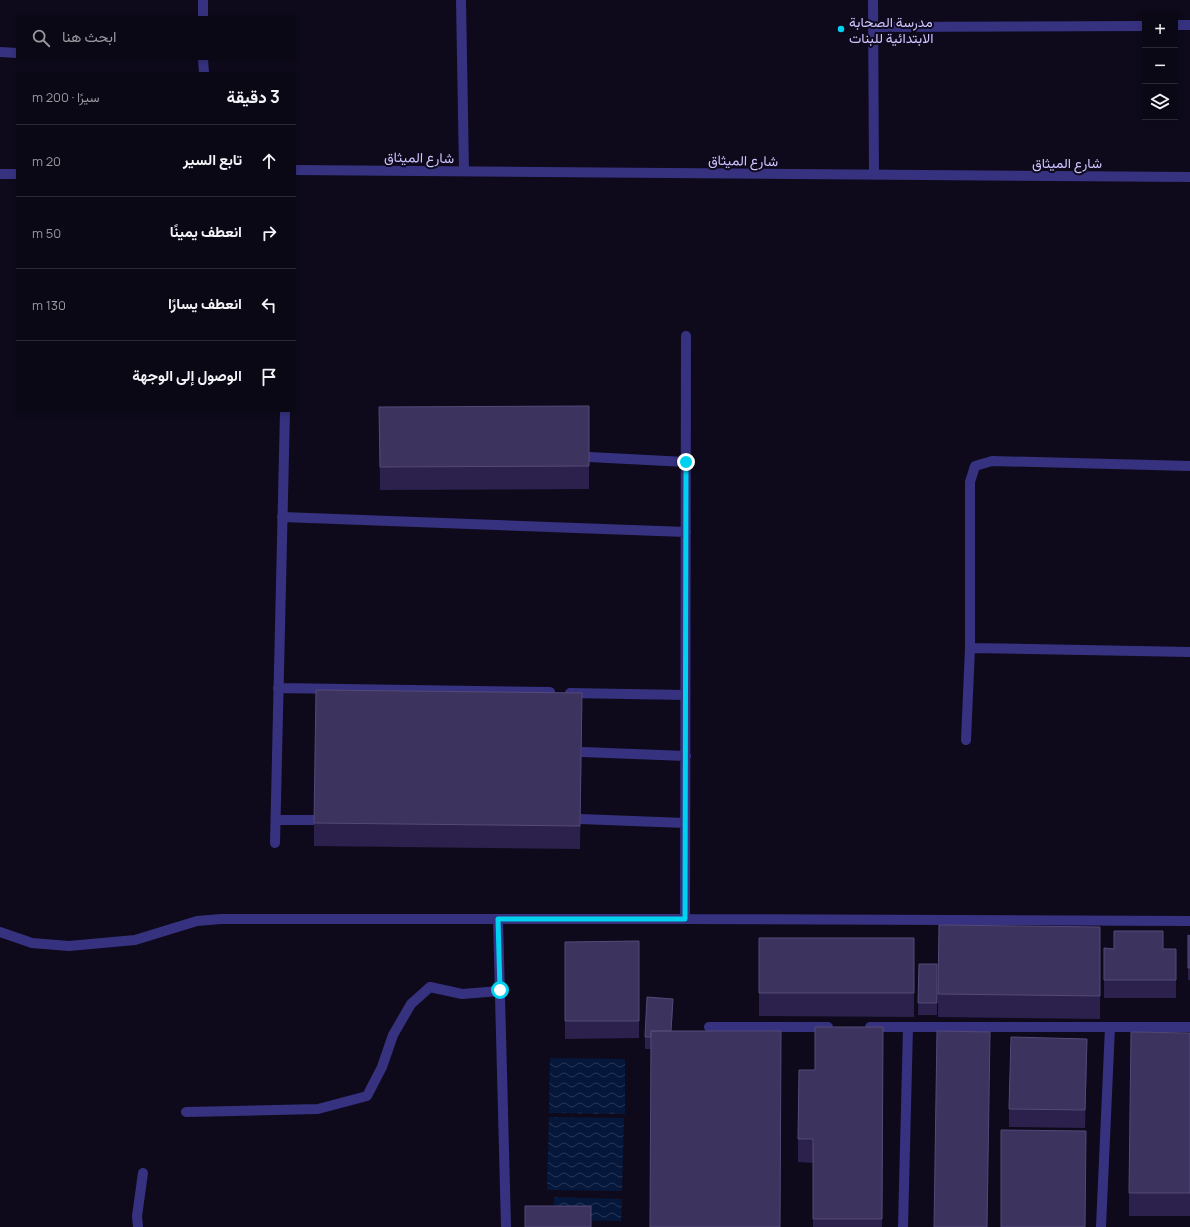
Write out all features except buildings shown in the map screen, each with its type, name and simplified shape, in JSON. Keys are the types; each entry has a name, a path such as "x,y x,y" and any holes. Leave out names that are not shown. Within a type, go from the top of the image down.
{"street":[{"path":"203,0 203,16"},
{"path":"461,0 464,172"},
{"path":"873,0 874,175"},
{"path":"1178,26 1190,25"},
{"path":"873,27 1142,26"},
{"path":"0,52 16,52"},
{"path":"203,60 204,72"},
{"name":"شارع الميثاق","path":"296,170 1190,177"},
{"path":"0,174 16,174"},
{"path":"685,919 686,336"},
{"path":"275,843 285,412"},
{"path":"590,457 686,462"},
{"path":"966,740 970,648 970,482 975,466 992,460 1190,466"},
{"path":"282,517 686,532"},
{"path":"970,648 1190,652"},
{"path":"278,688 686,695"},
{"path":"582,752 686,756"},
{"path":"580,819 685,824"},
{"path":"276,820 314,820"},
{"path":"0,932 32,943 69,946 135,940 197,920 221,919 1190,921"},
{"path":"498,919 506,1227"},
{"path":"186,1112 318,1109 366,1096 382,1067 392,1035 411,1004 430,987 462,994 500,990"},
{"path":"709,1027 836,1027"},
{"path":"860,1027 1190,1027"},
{"path":"903,1227 908,1027"},
{"path":"1102,1227 1110,1027"},
{"path":"138,1227 137,1216 143,1173"}],"water":[{"path":"550,1058 625,1059 625,1114 549,1113"},
{"path":"549,1117 624,1118 622,1191 547,1190"},
{"path":"554,1197 622,1199 621,1221 553,1220"}],"place":[{"name":"مدرسة الصحابة الابتدائية للبنات","path":"841,29"}],"route":[{"path":"500,990 498,919 685,919 686,462"}]}
